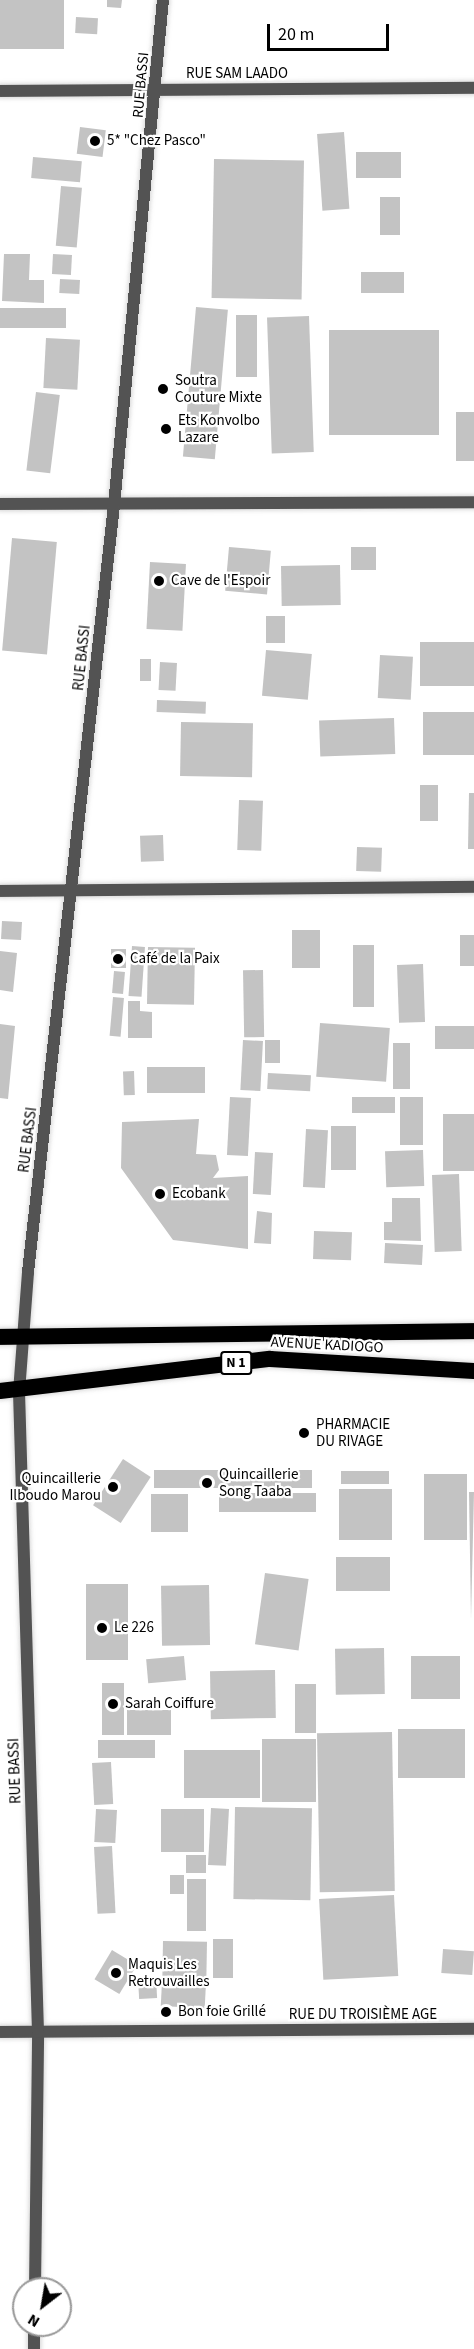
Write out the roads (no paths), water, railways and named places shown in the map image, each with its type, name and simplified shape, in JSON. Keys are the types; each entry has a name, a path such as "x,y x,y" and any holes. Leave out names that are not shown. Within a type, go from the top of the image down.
{"highway":[{"name":"AVENUE KADIOGO","path":"0,1337 474,1331"},
{"name":"AVENUE KADIOGO","path":"0,1391 19,1392 270,1359 474,1371"}],"street":[{"name":"RUE BASSI","path":"35,2277 38,2032 19,1392 22,1337 114,505 163,0"},
{"name":"RUE SAM LAADO","path":"0,91 474,88"},
{"path":"0,504 474,502"},
{"path":"0,891 474,887"},
{"name":"RUE DU TROISIÈME AGE","path":"0,2032 474,2029"}],"place":[{"name":"5* \"Chez Pasco\"","path":"95,141"},
{"name":"Soutra Couture Mixte","path":"163,389"},
{"name":"Ets Konvolbo Lazare","path":"166,429"},
{"name":"Cave de l'Espoir","path":"159,581"},
{"name":"Café de la Paix","path":"118,959"},
{"name":"Ecobank","path":"160,1194"},
{"name":"PHARMACIE DU RIVAGE","path":"304,1433"},
{"name":"Quincaillerie Song Taaba","path":"207,1483"},
{"name":"Quincaillerie Ilboudo Marou","path":"113,1487"},
{"name":"Le 226","path":"102,1628"},
{"name":"Sarah Coiffure","path":"113,1704"},
{"name":"Maquis Les Retrouvailles","path":"116,1973"},
{"name":"Bon foie Grillé","path":"166,2012"}]}
